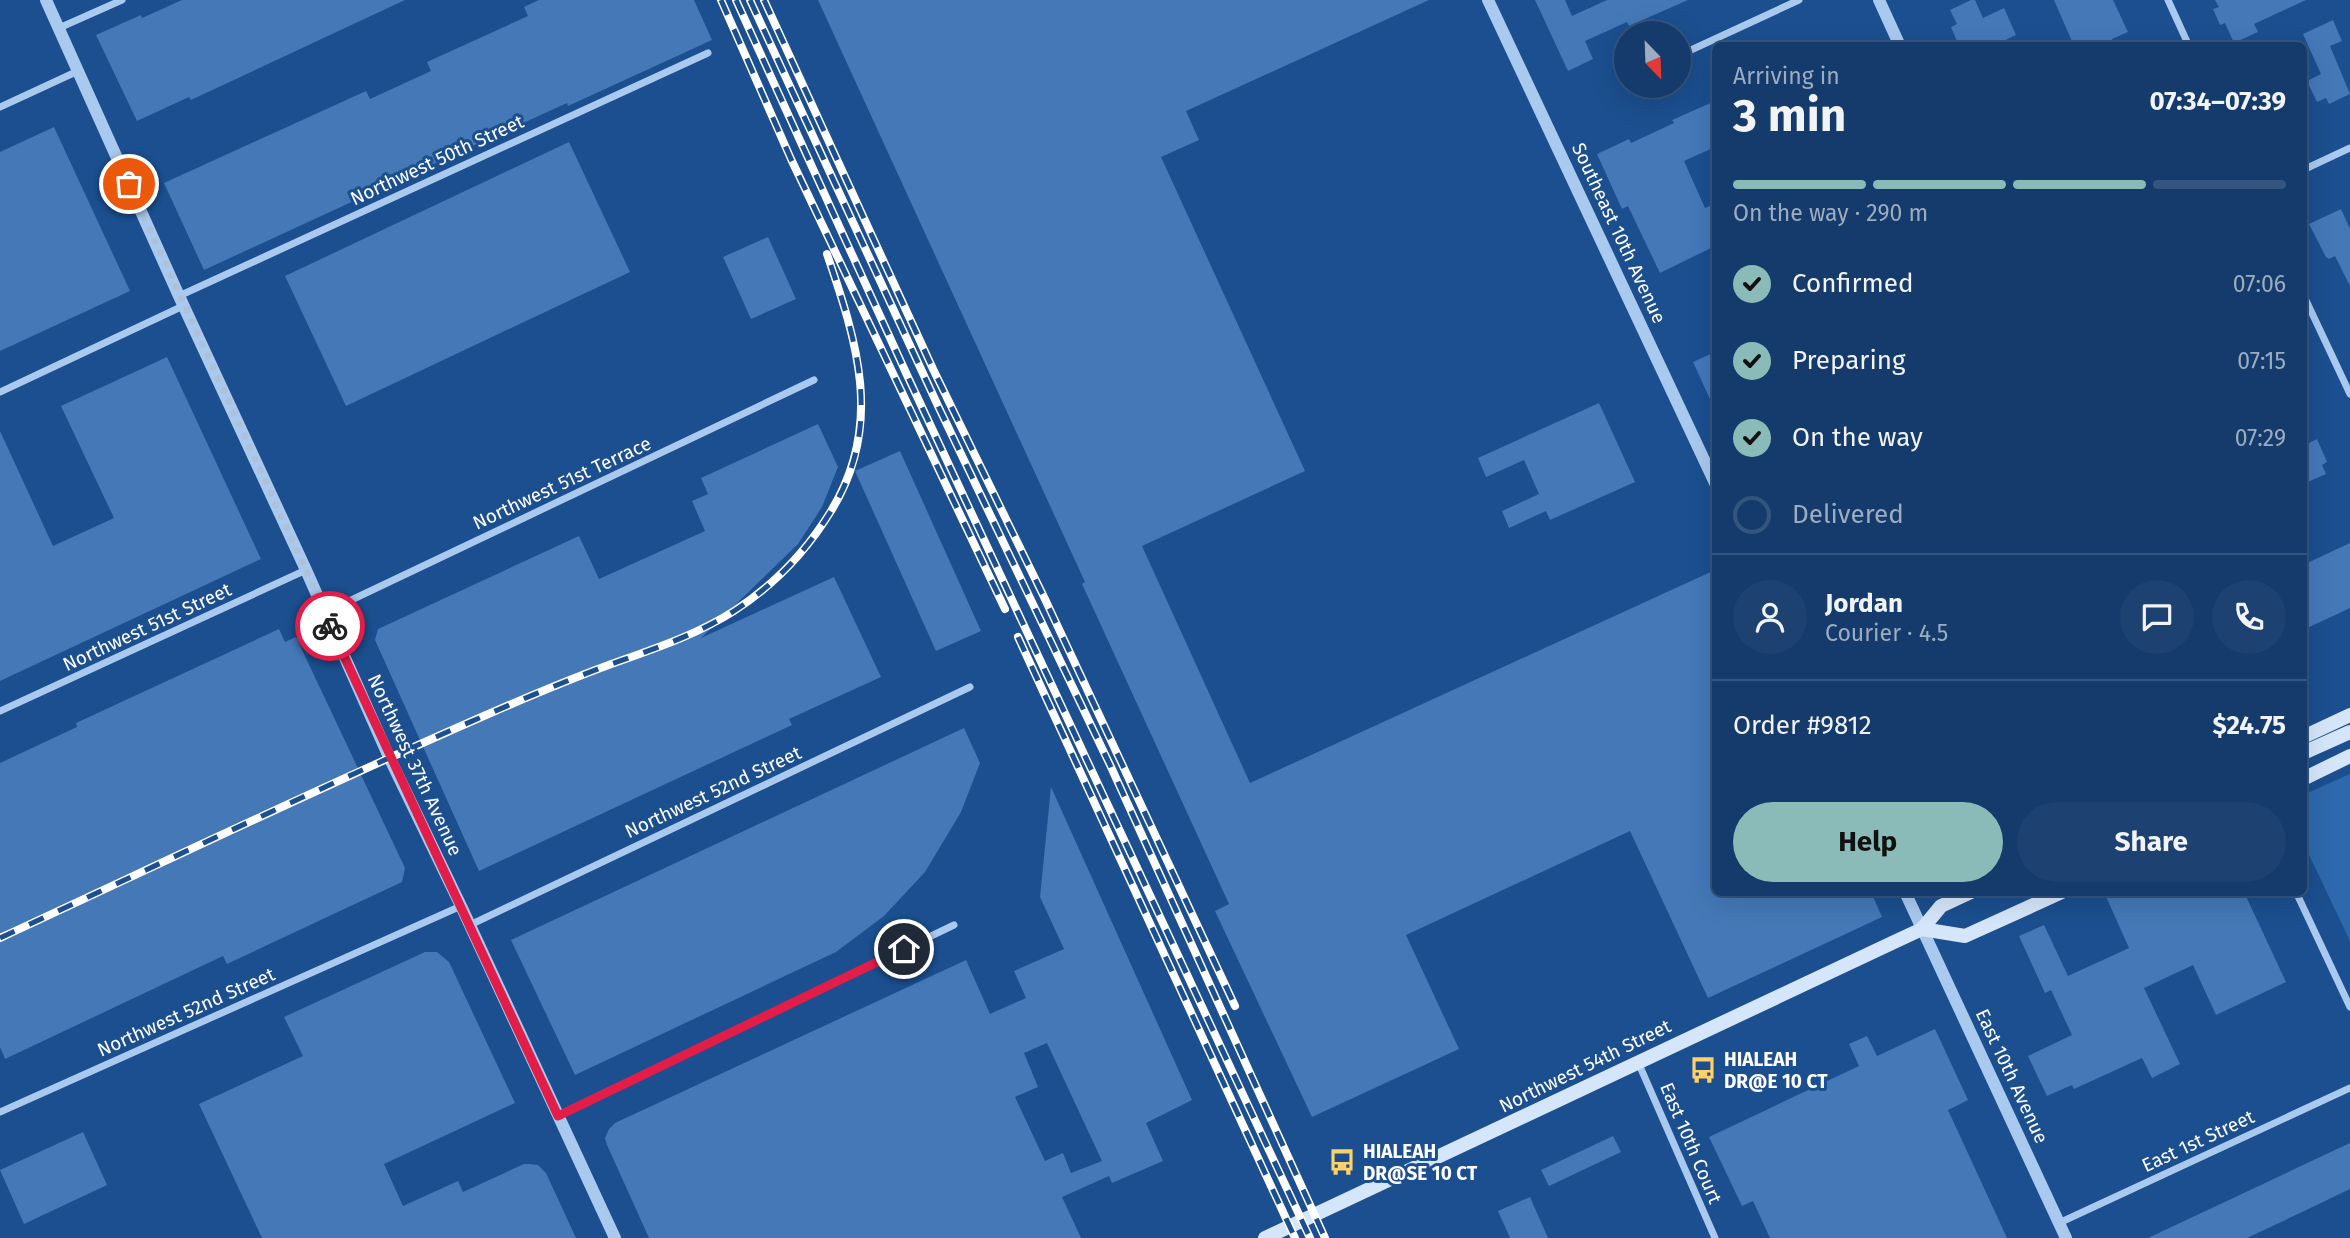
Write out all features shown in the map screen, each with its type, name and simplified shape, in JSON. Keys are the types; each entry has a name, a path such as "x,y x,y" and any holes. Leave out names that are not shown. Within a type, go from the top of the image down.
{"main road":[{"path":"2307,735 2350,715"},
{"path":"2307,751 2350,732"},
{"path":"2307,777 2350,757"},
{"name":"Northwest 54th Street","path":"1265,1238 1922,929 1941,906 1962,896"},
{"path":"1922,929 1965,936 2053,896"}],"street":[{"name":"Northwest 37th Avenue","path":"46,0 389,757 615,1238"},
{"path":"59,28 122,0"},
{"name":"Southeast 10th Avenue","path":"1488,0 1712,477"},
{"path":"1691,50 1799,0"},
{"path":"1879,0 1898,42"},
{"path":"2168,0 2187,42"},
{"name":"Northwest 50th Street","path":"0,392 181,301 708,53"},
{"path":"0,107 78,71"},
{"path":"2307,168 2350,148"},
{"path":"2307,303 2350,394"},
{"name":"Northwest 51st Terrace","path":"324,613 814,380"},
{"name":"Northwest 51st Street","path":"0,711 306,570"},
{"name":"Northwest 52nd Street","path":"470,925 970,687"},
{"path":"1907,896 1922,929"},
{"path":"2298,896 2350,1007"},
{"name":"Northwest 52nd Street","path":"0,1112 461,906"},
{"path":"558,1116 954,925"},
{"name":"East 10th Avenue","path":"1922,929 2066,1238"},
{"name":"East 10th Court","path":"1638,1061 1715,1238"},
{"name":"East 1st Street","path":"2059,1223 2350,1088"}],"shaded area":[{"path":"2350,774 2350,941 2307,850 2307,793"}],"building":[{"path":"182,0 405,0 191,100 189,97 137,121 96,35"},
{"path":"539,0 694,0 712,40 568,106 567,103 204,270 164,183 366,91 370,99 431,71 427,62 528,16 524,7"},
{"path":"818,0 1429,0 1186,111 1199,140 1161,157 1305,471 1142,546 1250,783 1712,571 1712,896 1873,896 1882,917 1708,998 1630,831 1406,935 1459,1049 1312,1117 1215,911 1229,904 1082,584 1085,582"},
{"path":"1535,0 1565,0 1572,16 1607,0 1688,0 1640,21 1614,21 1614,28 1585,41 1593,59 1568,71"},
{"path":"1975,0 1983,18 2004,8 2016,35 2001,42 1957,42 1951,27 1957,24 1950,10"},
{"path":"2054,0 2113,0 2128,32 2112,39 2113,42 2072,42"},
{"path":"2215,0 2306,0 2254,24 2258,32 2236,42 2234,42 2225,23 2220,25 2213,9 2219,7"},
{"path":"2333,20 2342,41 2330,46 2350,94 2329,104 2326,98 2317,102 2307,81 2321,74 2303,34"},
{"path":"1712,102 1712,148 1684,161 1705,208 1712,205 1712,247 1660,273 1628,206 1622,209 1597,154 1629,139 1631,143 1674,123 1672,120"},
{"path":"54,127 130,291 0,351 0,152"},
{"path":"569,142 630,272 346,406 285,276"},
{"path":"2341,209 2350,229 2350,286 2335,256 2329,259 2326,257 2309,224"},
{"path":"768,237 796,299 751,319 723,257"},
{"path":"1712,353 1712,403 1693,362"},
{"path":"167,357 261,559 0,681 0,431 53,546 114,518 61,406"},
{"path":"1599,403 1635,482 1550,520 1546,511 1509,528 1502,511 1539,494 1524,460 1486,477 1478,458"},
{"path":"818,424 838,467 822,507 798,544 701,638 834,577 881,677 789,719 792,725 479,871 375,640 378,629 579,536 599,579 705,531 692,501 708,494 701,478"},
{"path":"2317,439 2327,462 2322,465 2326,474 2307,482 2307,444"},
{"path":"900,451 981,631 936,651 855,471"},
{"path":"2350,543 2350,608 2307,628 2307,563"},
{"path":"279,629 285,642 296,637 405,868 402,882 227,964 223,956 5,1059 0,1047 0,763 77,727 76,723"},
{"path":"964,728 980,763 961,812 925,872 884,916 836,952 575,1075 511,940"},
{"path":"1051,787 1192,1100 1146,1123 1163,1161 1112,1183 1109,1176 1062,1197 1081,1238 649,1238 607,1145 605,1138 615,1123 966,960 990,1014 1026,998 1014,971 1064,949 1040,897","holes":["1047,1043 1102,1161 1071,1173 1063,1153 1045,1161 1015,1097 1038,1087 1024,1053"]},
{"path":"2106,896 2246,896 2286,982 2216,1015 2193,965 2144,988 2180,1064 2152,1078 2142,1058 2074,1089 2072,1085 2047,1096 2028,1056 2072,1035 2051,990 2045,993 2019,936 2044,925 2068,976 2129,948"},
{"path":"425,952 437,952 449,962 515,1103 384,1164 403,1206 458,1181 463,1192 524,1164 538,1165 546,1173 576,1238 262,1238 199,1104 303,1056 284,1017"},
{"path":"1935,1029 1968,1100 1948,1110 2007,1238 1770,1238 1753,1201 1742,1206 1709,1137 1859,1066 1849,1044 1867,1036 1877,1056"},
{"path":"83,1132 107,1185 24,1224 0,1170"},
{"path":"1613,1136 1621,1152 1549,1186 1541,1170"},
{"path":"2350,1143 2350,1189 2247,1238 2148,1238"},
{"path":"1530,1197 1548,1238 1510,1238 1498,1211"}],"railway":[{"path":"721,0 791,159 1005,609"},
{"path":"736,0 907,375 1310,1238"},
{"path":"750,0 939,408 1111,767 1325,1238"},
{"path":"764,0 933,369 1044,597 1235,1006"},
{"path":"0,938 431,739 563,682 688,635 719,620 763,590 800,554 831,511 847,479 857,447 861,415 860,383 848,319 827,254"},
{"path":"1018,637 1295,1238"}],"way so far":[{"path":"129,184 330,626"}],"place":[{"name":"HIALEAH DR@E 10 CT","path":"1703,1070"},
{"name":"HIALEAH DR@SE 10 CT","path":"1342,1162"}],"route":[{"path":"330,626 558,1116 904,949"}]}
